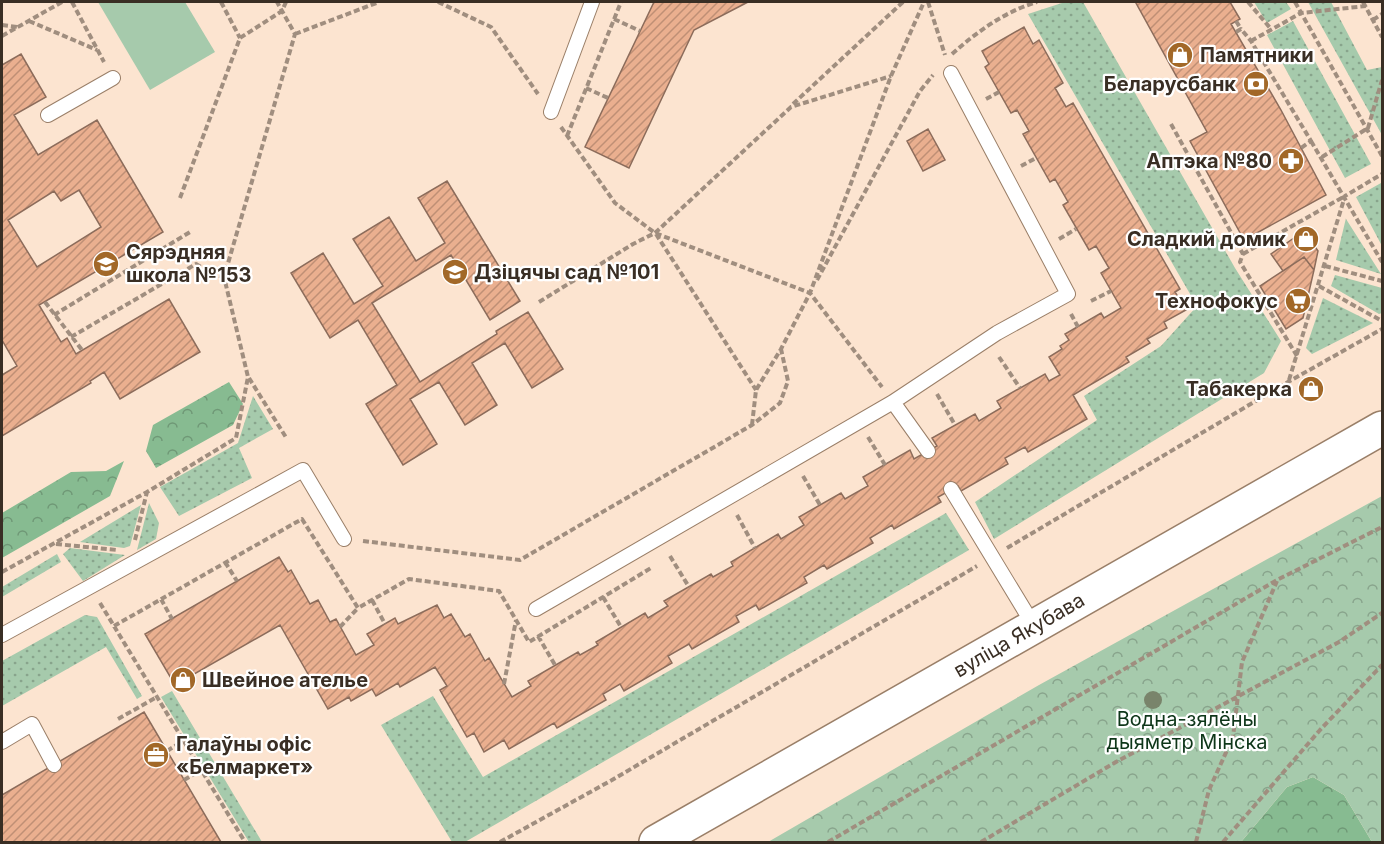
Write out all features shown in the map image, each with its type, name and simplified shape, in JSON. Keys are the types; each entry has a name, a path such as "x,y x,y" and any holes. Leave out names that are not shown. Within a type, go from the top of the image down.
{"street":[{"name":"вуліца Якубава","path":"656,843 1383,428"}],"lane":[{"path":"551,112 592,2"},
{"path":"536,609 893,402 997,333 1068,294 954,68"},
{"path":"48,115 113,78"},
{"path":"893,402 928,451"},
{"path":"2,635 90,587 131,558 303,470 344,539"},
{"path":"951,489 1034,626"},
{"path":"2,742 32,724 54,765"}],"path":[{"path":"2,36 62,2"},
{"path":"29,21 98,50 72,2"},
{"path":"221,2 240,38"},
{"path":"277,2 295,34 224,277 248,377 286,439"},
{"path":"180,198 240,38 282,11 286,2"},
{"path":"295,34 379,2"},
{"path":"438,2 491,27 615,202 655,233 810,293 893,402"},
{"path":"567,136 621,2"},
{"path":"539,302 655,233 903,2"},
{"path":"926,2 946,58 954,68"},
{"path":"810,293 891,76 926,2"},
{"path":"752,426 756,390 782,350 810,293 920,91 946,58 983,27 1022,6 1037,2"},
{"path":"1248,2 1271,29"},
{"path":"1295,2 1383,156"},
{"path":"1251,41 1300,13 1364,4 1383,37"},
{"path":"1373,20 1383,14"},
{"path":"614,19 640,31"},
{"path":"1236,21 1251,41 1322,157 1383,262"},
{"path":"2,25 19,27"},
{"path":"1236,32 1241,29"},
{"path":"953,53 954,68"},
{"path":"791,107 891,76"},
{"path":"1322,157 1368,128 1383,80"},
{"path":"586,88 608,98"},
{"path":"980,102 999,92"},
{"path":"1171,124 1244,254"},
{"path":"1301,148 1311,141"},
{"path":"1017,168 1036,158"},
{"path":"1297,356 1240,262 1244,254 1383,174"},
{"path":"1288,382 1345,196"},
{"path":"1057,240 1076,229"},
{"path":"54,315 190,232"},
{"path":"655,233 756,390"},
{"path":"71,337 196,264 212,274 224,277"},
{"path":"1325,266 1383,281"},
{"path":"1319,286 1383,321"},
{"path":"1085,291 1091,301"},
{"path":"1084,305 1111,291"},
{"path":"45,302 82,350"},
{"path":"1077,309 1070,314 1078,327"},
{"path":"500,843 612,780 1288,382 1383,329"},
{"path":"344,539 520,560 752,426 780,403 788,381 782,350"},
{"path":"990,362 999,357 1020,388"},
{"path":"2,572 147,492 236,438 248,377"},
{"path":"859,442 946,389"},
{"path":"937,394 955,425"},
{"path":"868,436 885,465"},
{"path":"794,481 812,470"},
{"path":"803,476 820,505"},
{"path":"55,544 89,546 131,558 147,492"},
{"path":"728,521 747,510"},
{"path":"737,515 755,548"},
{"path":"114,626 302,519 357,608"},
{"path":"828,843 1277,580 1383,527"},
{"path":"340,627 357,608 409,579 499,591 529,642 679,550"},
{"path":"670,556 689,587"},
{"path":"225,562 237,581"},
{"path":"1196,843 1209,790 1233,737 1242,662 1277,580"},
{"path":"90,587 245,843"},
{"path":"603,597 621,627"},
{"path":"160,599 172,619"},
{"path":"372,600 385,624"},
{"path":"981,843 1116,762 1339,642 1383,613"},
{"path":"504,684 516,619"},
{"path":"538,636 555,665"},
{"path":"1223,843 1320,730 1383,665"},
{"path":"118,719 157,697"},
{"path":"167,751 183,741"},
{"path":"184,780 201,770"}],"green space":[{"path":"98,2 185,2 215,52 150,90"},
{"path":"1065,2 1083,2 1235,268 1281,341 1264,373 994,539 975,502 1097,420 1084,396 1161,346 1197,306 1028,14"},
{"path":"1254,2 1286,2 1291,9 1267,23"},
{"path":"1308,2 1331,2 1367,70 1382,67 1382,135"},
{"path":"1293,21 1371,164 1345,178 1267,35"},
{"path":"1381,183 1382,186 1382,246 1356,197"},
{"path":"1346,219 1381,274 1336,260"},
{"path":"1335,275 1382,288 1382,313 1379,314 1331,286"},
{"path":"1323,298 1373,323 1312,354 1306,348"},
{"path":"229,382 243,404 233,425 156,468 146,451 153,425"},
{"path":"253,396 273,429 239,448 252,478 179,516 160,487 238,443"},
{"path":"124,461 110,496 2,558 2,513 71,472 106,471"},
{"name":"Водна-зялёны дыяметр Мінска","path":"1382,496 1382,842 1372,842 1344,795 1313,777 1287,787 1241,842 768,842 1039,685"},
{"path":"149,503 159,523 156,539 137,550"},
{"path":"141,505 130,546 124,548 80,542"},
{"path":"946,513 969,550 465,842 452,842 381,725 433,696 483,777"},
{"path":"70,548 125,555 83,581 63,554"},
{"path":"57,554 61,562 2,597 2,587"},
{"path":"85,615 97,617 142,696 137,699 106,647 2,706 2,661"},
{"path":"172,691 262,842 249,842 161,697"},
{"path":"1313,777 1344,795 1372,842 1241,842 1287,787"}],"building":[{"path":"654,2 748,2 694,30 629,168 585,147"},
{"path":"1230,2 1240,19 1231,24 1281,110 1326,195 1244,240 1190,141 1207,132 1136,3"},
{"path":"1024,27 1033,44 1039,40 1063,83 1055,88 1066,107 1073,103 1180,289 1175,292 1186,310 1164,322 1167,328 1147,339 1150,343 1126,357 1129,362 1073,395 1087,419 1028,452 1025,447 1005,458 1008,464 961,491 958,486 938,497 941,502 894,529 892,525 870,538 873,543 827,569 824,565 804,577 807,583 759,610 756,605 736,616 739,622 692,649 689,644 668,656 672,663 624,691 620,684 603,694 606,700 557,728 554,723 509,749 504,740 484,752 474,733 467,737 440,690 447,686 435,667 400,687 398,683 376,696 372,689 351,701 349,697 328,709 280,625 175,685 145,634 279,557 288,572 291,570 310,604 318,600 330,622 336,619 356,655 374,645 367,634 395,618 398,624 437,605 444,618 451,614 465,637 470,634 485,661 489,658 512,697 531,686 528,681 578,652 580,655 598,645 596,642 645,613 648,618 668,606 664,601 711,574 713,577 733,566 731,562 778,534 781,539 804,525 799,517 841,493 845,499 868,486 863,477 910,450 914,459 937,446 932,438 975,414 979,421 1001,408 997,401 1045,374 1049,381 1060,375 1049,357 1062,349 1060,346 1069,340 1065,334 1101,313 1104,318 1121,308 1101,273 1109,268 1096,246 1089,250 1063,205 1068,202 1055,179 1050,182 1023,134 1029,131 1017,110 1011,113 985,67 989,64 982,51"},
{"path":"21,54 46,97 14,115 38,155 97,120 163,232 39,305 61,342 67,338 76,354 169,299 200,352 120,399 104,372 90,381 91,383 2,436 2,375 17,366 2,340 2,65","holes":["79,190 101,227 37,267 8,220 54,191 61,201"]},
{"path":"928,129 945,160 923,171 907,141"},
{"path":"447,181 520,301 490,320 451,255 372,303 420,382 528,312 563,369 532,388 505,343 472,363 497,405 465,425 439,382 410,399 437,444 403,465 366,404 397,385 358,320 330,338 291,273 323,253 354,304 383,286 353,239 389,217 416,261 445,243 418,198"},
{"path":"1304,231 1318,251 1314,270 1304,257 1283,271 1271,254"},
{"path":"1304,257 1314,270 1303,318 1286,329 1260,286"},
{"path":"144,712 221,842 2,842 2,795"}],"place":[{"name":"Памятники","path":"1180,55"},
{"name":"Беларусбанк","path":"1256,84"},
{"name":"Аптэка №80","path":"1291,161"},
{"name":"Сладкий домик","path":"1306,239"},
{"name":"Сярэдняя школа №153","path":"106,264"},
{"name":"Дзіцячы сад №101","path":"455,272"},
{"name":"Технофокус","path":"1298,301"},
{"name":"Табакерка","path":"1311,389"},
{"name":"Швейное ателье","path":"183,680"},
{"name":"Галаўны офіс «Белмаркет»","path":"156,755"}]}
